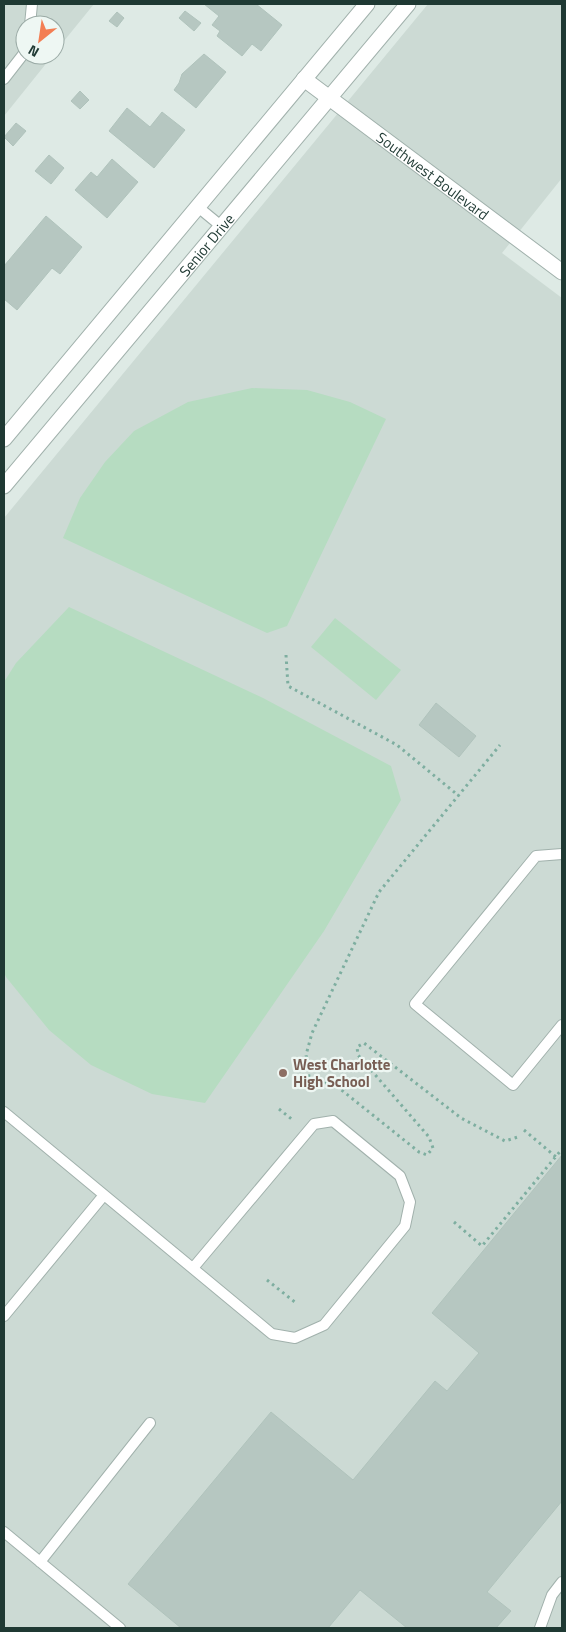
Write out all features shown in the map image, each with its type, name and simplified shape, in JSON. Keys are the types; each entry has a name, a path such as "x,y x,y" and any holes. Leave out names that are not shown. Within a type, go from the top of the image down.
{"street":[{"name":"Senior Drive","path":"4,439 367,4"},
{"name":"Senior Drive","path":"4,486 408,4"},
{"name":"Southwest Boulevard","path":"304,79 562,272"}],"lane":[{"path":"4,78 15,64"},
{"path":"198,207 221,226"},
{"path":"562,854 536,856 415,1004 512,1085 562,1025"},
{"path":"4,1112 272,1334 295,1338 324,1325 404,1226 410,1202 400,1176 332,1122 314,1124 193,1268"},
{"path":"4,1316 104,1195"},
{"path":"40,1562 150,1423"},
{"path":"4,1532 120,1628"},
{"path":"540,1628 552,1595 562,1582"}],"path":[{"path":"286,655 288,686 397,746 459,796"},
{"path":"309,1077 306,1055 312,1033 379,892 500,745"},
{"path":"319,1087 325,1083 334,1084 419,1152 427,1155 433,1148 429,1137 358,1055 356,1047 364,1043 461,1118 505,1141 518,1137"},
{"path":"524,1130 556,1156"},
{"path":"454,1222 482,1246 562,1149"},
{"path":"267,1280 296,1302"}],"shaded area":[{"path":"4,4 94,4 65,40 65,15 15,15 15,65 45,65 4,116"},
{"name":"West Charlotte High School","path":"428,4 562,4 562,178 502,253 562,298 562,1628 4,1628 4,518"}],"green space":[{"path":"252,388 307,390 350,402 386,419 287,626 267,633 63,538 80,498 105,462 134,431 188,402"},
{"path":"69,607 263,698 391,766 401,800 324,931 205,1103 152,1094 91,1065 49,1030 4,973 4,682 16,663"},
{"path":"335,618 401,670 376,700 311,647"}],"building":[{"path":"204,4 256,4 282,25 261,51 252,44 242,56 217,36 220,31 212,25 219,16"},
{"path":"185,11 201,23 194,31 179,18"},
{"path":"117,12 124,18 117,27 109,21"},
{"path":"204,54 226,72 196,108 174,90 182,74"},
{"path":"80,91 89,100 80,109 71,101"},
{"path":"127,108 150,127 162,112 185,130 154,168 109,131"},
{"path":"16,123 26,131 13,146 4,137"},
{"path":"49,155 64,168 51,184 35,171"},
{"path":"112,159 138,182 107,218 75,190 91,172 97,177"},
{"path":"46,216 82,247 60,274 52,268 17,310 4,299 4,266"},
{"path":"436,703 476,736 459,757 419,725"},
{"path":"562,1155 562,1501 487,1592 511,1611 496,1628 407,1628 360,1590 328,1628 181,1628 128,1584 271,1412 353,1480 435,1381 447,1391 479,1353 432,1313"}],"place":[{"name":"West Charlotte High School","path":"283,1073"}]}
